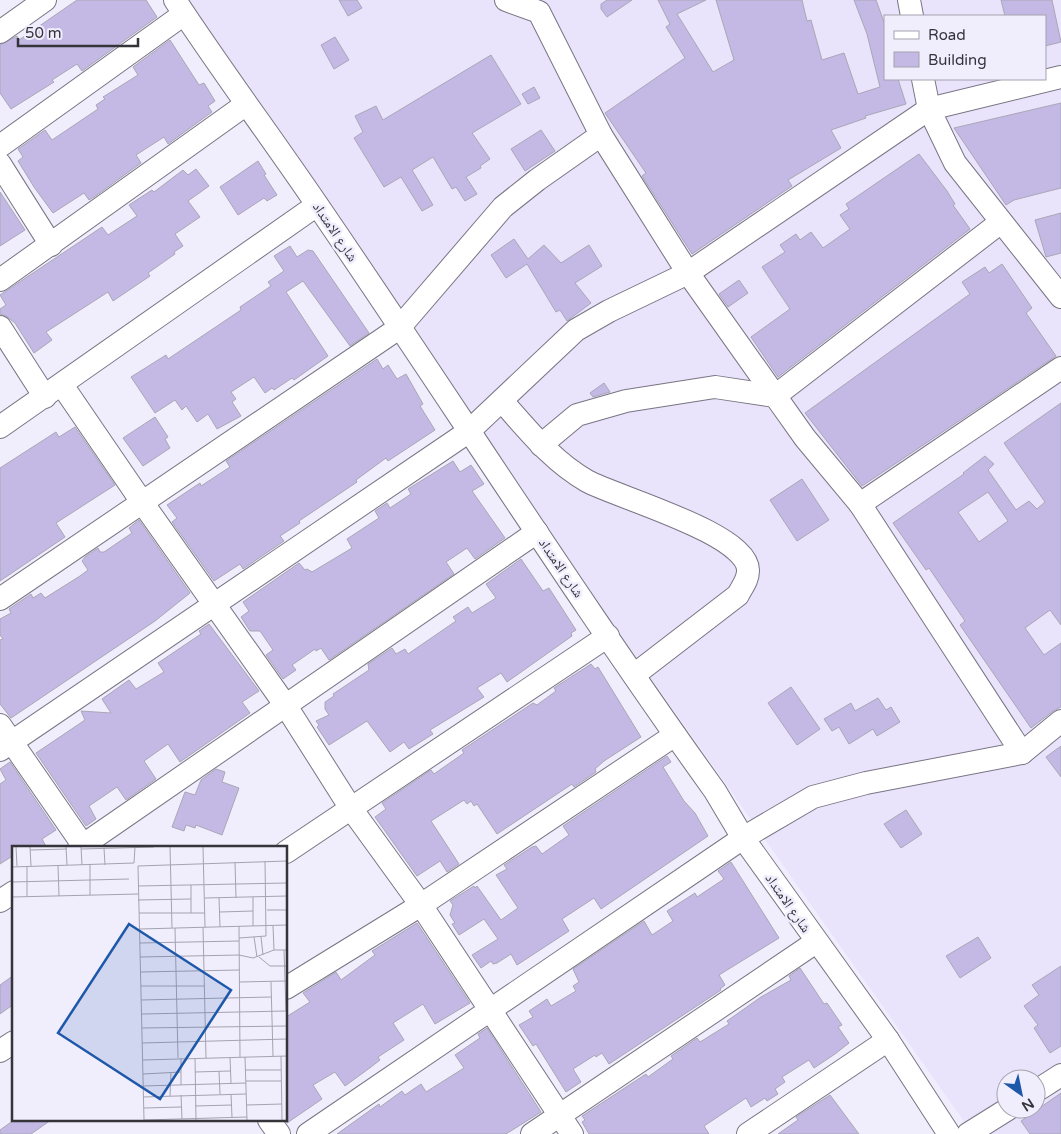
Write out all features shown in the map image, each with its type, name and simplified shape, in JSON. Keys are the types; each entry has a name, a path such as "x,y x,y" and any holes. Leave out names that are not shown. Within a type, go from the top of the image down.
{"street":[{"path":"0,32 45,0"},
{"path":"506,0 539,12 601,135 688,273 805,438 860,504 1022,753"},
{"path":"909,0 912,15"},
{"path":"0,146 180,7"},
{"name":"شارع الامتداد","path":"180,7 317,205 468,432 715,791 743,838 888,1040 949,1134"},
{"path":"81,846 4,739 213,605 468,432 576,330 609,311 688,273 929,109 1061,77"},
{"path":"923,80 929,109 954,163 1061,297"},
{"path":"0,280 246,105"},
{"path":"0,599 399,328 503,208 537,180 601,135"},
{"path":"0,164 51,245"},
{"path":"0,427 317,205"},
{"path":"541,445 577,415 626,401 715,387 775,396 1001,222"},
{"path":"0,327 142,502 286,706 350,807 420,906 572,1134"},
{"path":"860,504 1061,368"},
{"path":"502,401 541,445 562,464 588,481 716,534 742,554 748,569 745,583 738,595 634,675"},
{"path":"83,846 537,532"},
{"path":"288,851 350,807 608,636"},
{"path":"308,1134 743,838 813,797 866,783 1022,753 1061,721"},
{"path":"288,987 420,906 675,735"},
{"path":"0,901 12,893"},
{"path":"532,1134 816,942"},
{"path":"748,1134 888,1040"},
{"path":"0,1051 12,1043"},
{"path":"1046,1085 1061,1075"},
{"path":"968,1134 996,1116"},
{"path":"271,1122 279,1134"}],"shaded area":[{"path":"180,0 1061,0 1061,1134 973,1134 317,205"}],"building":[{"path":"77,0 146,0 157,17 82,71 77,64 52,80 54,82 11,109 0,93 0,45 17,36 19,40"},
{"path":"339,0 357,0 362,8 348,16"},
{"path":"607,0 632,0 607,17 601,9 601,4"},
{"path":"658,0 706,0 677,14 713,72 734,60 716,0 802,0 807,21 811,20 822,60 844,53 858,94 880,87 867,34 854,0 876,0 884,22 884,80 898,80 906,104 865,116 866,118 831,130 841,148 788,180 792,186 692,254 642,176 646,173 605,113 685,58 666,27 670,24"},
{"path":"1001,0 1052,0 1061,42 1046,46 1046,15 1005,15"},
{"path":"335,37 349,60 334,69 321,45"},
{"path":"170,40 199,85 204,83 215,101 208,106 212,112 168,144 164,137 136,155 141,163 94,197 89,200 84,193 53,213 18,161 23,157 18,149 45,130 52,140 98,109 96,105 105,99 103,97 138,75 133,67"},
{"path":"491,55 521,104 472,133 490,159 480,166 481,168 466,177 477,194 465,201 456,187 452,189 433,157 412,170 433,205 422,211 401,177 384,187 354,138 363,132 355,116 376,106 383,120"},
{"path":"534,87 540,98 528,104 522,94"},
{"path":"1061,103 1061,188 1014,200 1006,205 954,128"},
{"path":"541,130 555,151 525,171 511,149"},
{"path":"919,154 947,191 955,204 953,205 970,229 778,377 751,337 790,309 762,267 785,252 780,245 796,234 800,240 811,232 823,248 850,229 840,215 849,209 846,204"},
{"path":"258,161 266,174 264,175 277,195 267,201 264,198 238,215 220,187"},
{"path":"196,169 209,186 188,201 200,217 175,234 183,246 148,273 150,276 113,301 108,292 46,332 52,340 34,353 15,323 0,314 0,309 6,305 0,295 102,227 108,235 137,216 129,205 152,190 154,192 183,170 188,175"},
{"path":"0,192 25,230 0,246"},
{"path":"1061,213 1061,253 1046,257 1035,220"},
{"path":"514,239 528,259 544,245 561,263 589,245 602,266 575,283 591,303 567,321 560,310 556,312 527,264 506,278 491,255"},
{"path":"290,246 297,257 308,250 313,251 369,333 350,346 303,281 286,292 328,356 294,380 292,378 274,390 272,388 265,393 254,377 231,392 236,399 232,402 241,416 217,429 208,414 197,422 186,406 182,410 175,400 155,413 131,377 166,355 168,359 241,310 240,307 271,286 268,282 284,271 274,256"},
{"path":"1002,264 1032,308 1026,313 1056,356 862,486 805,413 970,294 962,282 985,267 989,273"},
{"path":"739,280 748,293 728,307 719,294"},
{"path":"377,359 383,369 388,365 397,379 406,374 423,404 420,406 435,430 388,461 386,458 356,480 357,482 299,521 300,523 280,536 284,541 243,569 240,564 214,581 172,522 177,518 167,505 200,483 201,486 230,467 226,461"},
{"path":"604,383 610,392 593,397 590,393"},
{"path":"1061,403 1061,625 1050,610 1025,628 1044,655 1061,643 1061,707 1031,728 960,625 965,621 929,568 926,570 893,523 964,474 985,456 994,464 988,470 1016,510 1029,501 1037,509 1045,502 1004,443","holes":["988,492 1008,521 979,542 958,512"]},
{"path":"155,417 168,437 165,439 170,448 143,466 123,438"},
{"path":"75,427 115,485 56,523 65,537 0,581 0,468 56,432 59,437"},
{"path":"453,461 460,472 471,465 484,484 472,491 505,538 475,559 467,548 446,562 454,574 329,660 321,648 316,651 315,649 292,665 296,670 283,679 266,655 273,650 260,631 250,631 241,617 249,611 243,602 299,563 305,570 307,569 312,572 352,548 347,539 379,518 375,511 387,503 390,508 411,494 408,489"},
{"path":"802,479 829,520 797,541 770,500"},
{"path":"139,520 190,593 155,621 11,718 0,704 0,640 3,639 0,635 0,619 11,613 9,609 31,594 33,598 41,593 45,598 80,576 88,570 82,561 85,557 98,548 100,552 104,552 132,533 129,528"},
{"path":"521,559 543,591 549,588 576,630 571,633 572,636 507,682 501,673 477,688 484,697 430,730 433,734 409,749 404,742 390,752 367,721 329,745 317,727 319,725 316,721 329,715 325,709 325,702 334,696 333,694 369,670 368,664 392,648 396,654 405,649 408,654 456,621 453,617 468,607 472,613 496,598 486,584"},
{"path":"209,624 259,691 242,702 250,713 180,762 168,744 144,761 156,779 126,800 117,787 89,806 96,819 86,826 36,753 85,720 81,711 111,713 102,699 129,680 136,689 164,672 158,663 201,634 199,631"},
{"path":"591,664 595,669 598,667 641,737 604,761 595,769 596,772 574,787 572,784 497,834 477,804 474,806 471,801 467,804 464,800 431,821 459,864 447,872 440,861 417,876 375,817 386,809 382,803 431,770 434,774 464,753 462,750 533,703 537,705 556,691 554,688"},
{"path":"791,687 820,729 797,745 768,703"},
{"path":"878,698 886,710 891,707 900,722 877,736 873,729 849,744 839,727 832,731 824,719 851,703 855,711"},
{"path":"1061,746 1061,777 1046,757"},
{"path":"667,756 671,762 663,767 684,801 695,813 708,836 601,909 594,898 562,919 569,931 517,965 511,954 497,963 493,964 491,961 481,968 472,955 498,939 484,919 459,935 452,924 455,923 450,915 453,905 450,901 477,886 501,920 518,908 496,875 507,869 504,865 532,847 536,846 542,854 569,835 563,826"},
{"path":"10,762 56,830 42,839 46,846 12,846 12,856 0,864 0,784 6,780 0,769"},
{"path":"216,769 225,772 222,782 239,788 222,835 196,825 195,828 186,825 184,831 172,827 185,792 195,795 201,780"},
{"path":"906,810 922,834 901,848 884,824"},
{"path":"731,862 779,938 719,975 725,985 721,990 609,1064 602,1053 596,1057 595,1055 573,1069 581,1082 566,1092 536,1044 533,1046 519,1025 533,1017 529,1011 547,999 551,1006 576,991 573,986 579,982 573,969 644,921 652,935 673,921 667,911 695,893 697,897 724,879 718,871"},
{"path":"417,923 470,1003 435,1024 423,1004 393,1023 404,1040 378,1057 380,1060 345,1086 335,1072 313,1085 322,1099 287,1123 288,1016 310,1002 303,993 336,972 341,980 375,955 372,951"},
{"path":"978,937 991,958 960,978 946,956"},
{"path":"1061,966 1061,1046 1050,1053 1034,1028 1038,1025 1024,1006 1039,995 1032,985"},
{"path":"800,968 824,1004 827,1003 842,1025 838,1027 849,1043 814,1068 809,1060 782,1077 785,1082 775,1089 778,1094 767,1101 765,1098 751,1107 746,1098 704,1126 709,1134 589,1134 582,1122 585,1120 582,1116 646,1074 648,1077 673,1059 671,1056 697,1038 700,1042 729,1024 727,1021 761,997 791,980 789,976"},
{"path":"12,976 12,1005 0,1014 0,985"},
{"path":"487,1028 541,1112 506,1134 337,1134 379,1104 380,1107 402,1091 405,1095 421,1084 426,1092 464,1068 455,1055 480,1038 478,1034"},
{"path":"1061,1093 1061,1134 1030,1134 1021,1121 1024,1119 1046,1119 1046,1104"},
{"path":"830,1095 859,1134 778,1134 798,1120 796,1117"},
{"path":"12,1121 48,1122 31,1134 0,1134 0,1130"}]}
